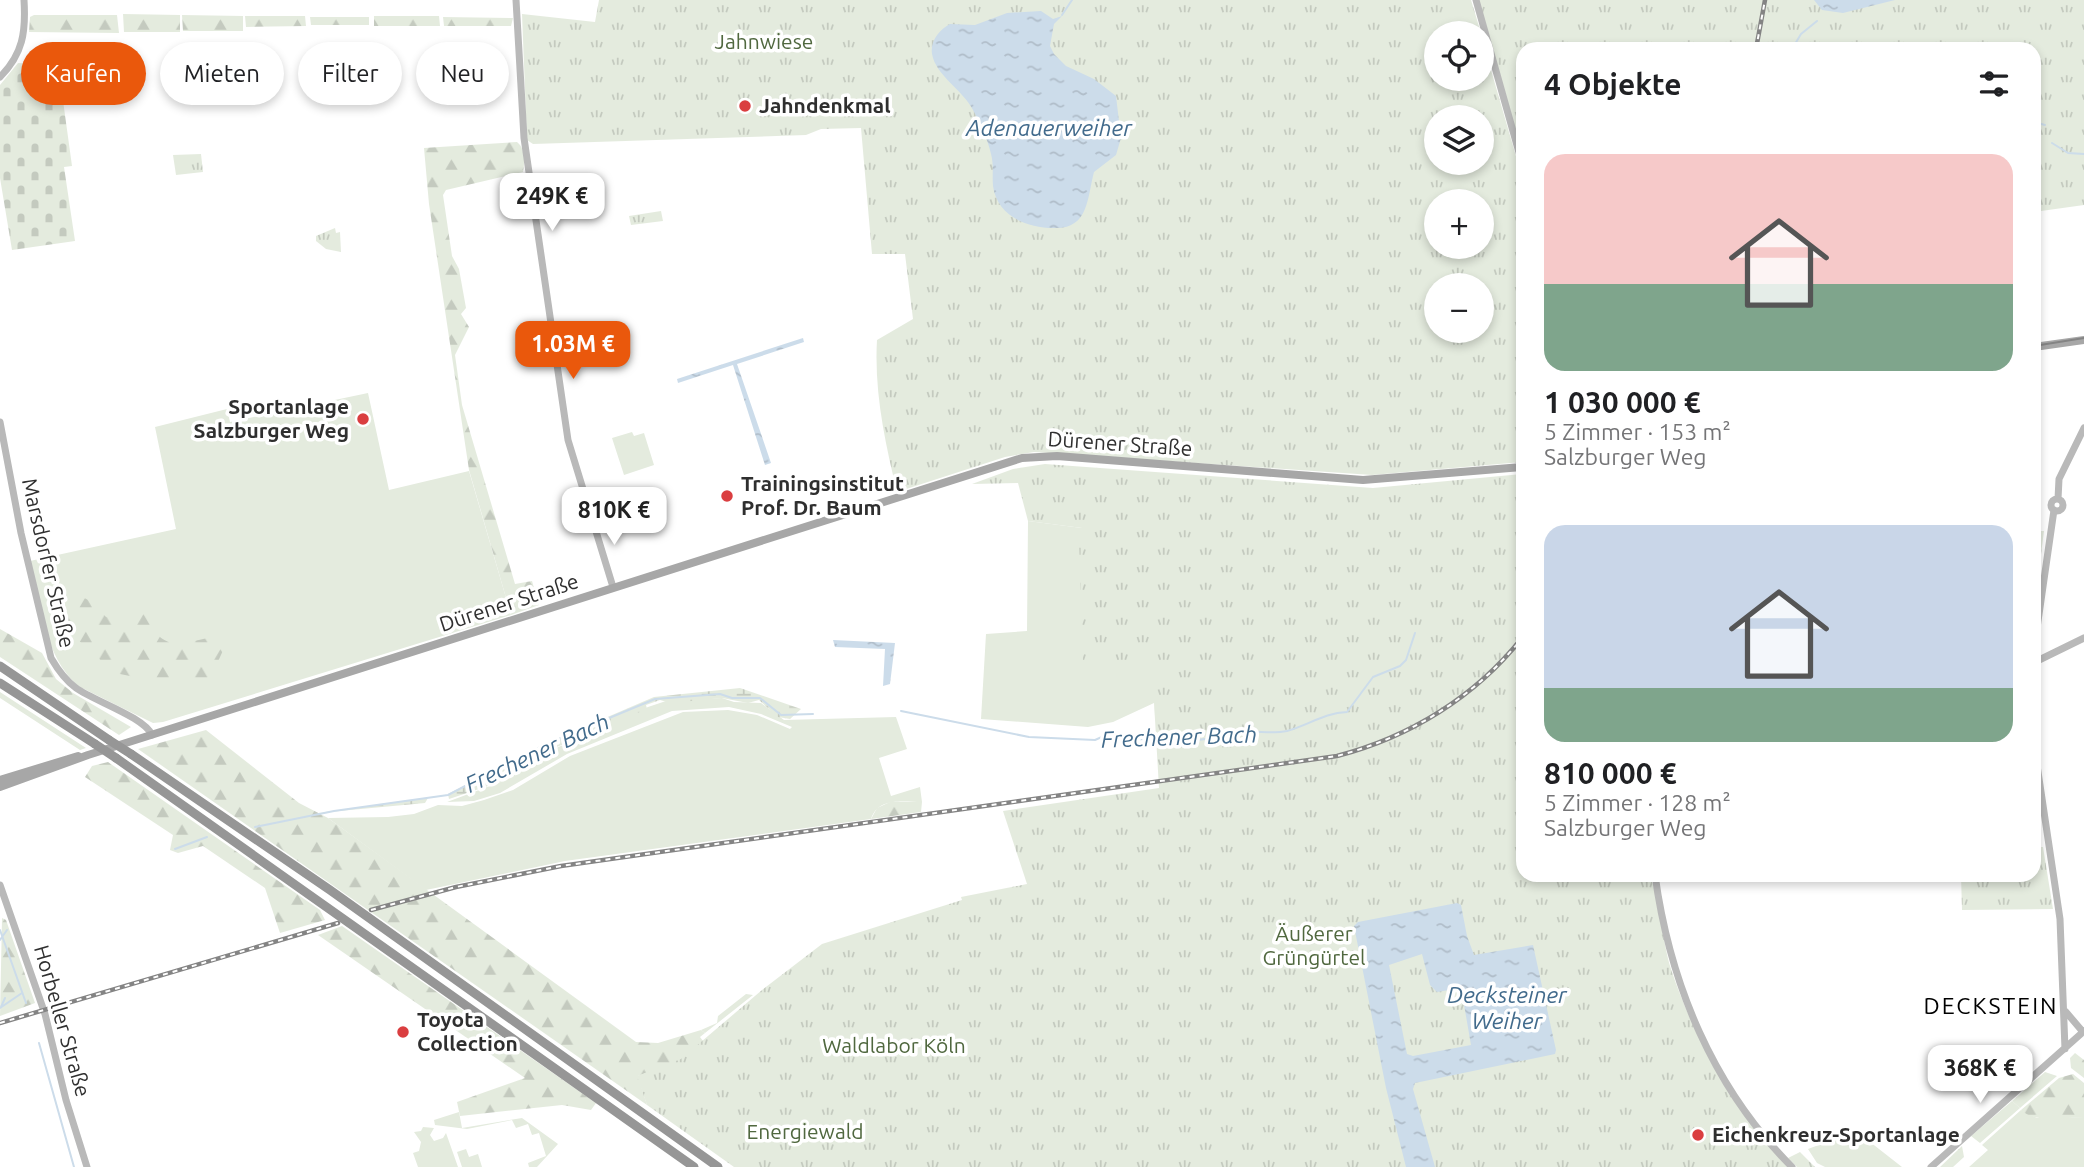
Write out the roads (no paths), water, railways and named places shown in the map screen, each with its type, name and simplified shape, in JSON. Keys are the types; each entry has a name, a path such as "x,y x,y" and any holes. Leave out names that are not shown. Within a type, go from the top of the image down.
{"highway":[{"path":"0,666 341,898 718,1167"},
{"path":"0,683 116,758 694,1167"}],"main road":[{"path":"2041,347 2084,340"},
{"name":"Dürener Straße","path":"0,787 88,755 1006,462 1037,456 1363,480 1516,467"},
{"name":"Dürener Straße","path":"0,780 70,757 88,755"}],"street":[{"path":"0,77 17,57 23,43 24,0"},
{"path":"516,0 524,138 568,440 613,587"},
{"path":"1476,0 1516,142"},
{"name":"Marsdorfer Straße","path":"0,422 21,533 51,658 59,671 78,689 126,716 147,737"},
{"path":"2041,599 2054,510 2063,506 2058,499 2059,479 2084,428"},
{"path":"2041,660 2084,638"},
{"path":"2041,652 2048,656"},
{"path":"2041,792 2060,919 2065,1049"},
{"path":"1656,882 1667,944 1693,1020 1737,1099 1768,1142 1792,1167"},
{"name":"Horbeller Straße","path":"0,885 43,1007 63,1091 87,1167"},
{"path":"1931,1167 2084,1031 2065,1011"}],"water":[{"path":"1814,0 1895,0 1843,13 1822,10"},
{"name":"Adenauerweiher","path":"1041,11 1053,19 1062,16 1054,24 1050,46 1054,54 1066,66 1094,79 1116,96 1121,138 1116,155 1094,172 1080,218 1074,224 1053,228 1024,223 1000,205 993,186 991,154 981,126 969,103 944,76 932,54 936,36 950,24 975,25 1007,13"},
{"path":"803,338 804,342 737,364 771,463 765,465 733,365 678,383 677,379"},
{"path":"833,640 895,643 890,684 883,686 885,649 835,647"},
{"name":"Decksteiner Weiher","path":"1457,903 1461,905 1474,955 1533,945 1555,1054 1415,1083 1413,1089 1435,1167 1406,1167 1386,1088 1354,926 1358,922","holes":["1422,954 1430,985 1437,992 1455,989 1462,993 1471,1045 1413,1056 1407,1054 1389,965"]}],"waterway":[{"path":"1062,15 1072,0"},
{"path":"1796,42 1801,34 1817,21"},
{"path":"2041,124 2045,125"},
{"path":"2052,143 2068,153 2084,154"},
{"name":"Frechener Bach","path":"901,711 1029,737 1095,740 1104,736 1111,741 1115,739 1123,742 1129,738 1197,740 1245,732 1282,732 1347,712 1373,677 1400,666 1406,660 1415,633"},
{"name":"Frechener Bach","path":"255,827 334,811 448,795 544,745 655,699 720,694 732,698 760,698 781,715 813,714"},
{"name":"Frechener Bach","path":"175,849 207,837"},
{"path":"0,930 26,1003"},
{"name":"Frechener Bach","path":"0,940 7,930"},
{"name":"Frechener Bach","path":"0,1008 22,993"},
{"name":"Frechener Bach","path":"1,1007 5,998"},
{"path":"39,1043 74,1167"}],"tram line":[{"path":"2041,345 2084,338"}],"railway":[{"path":"1757,42 1765,0"},
{"path":"371,910 456,887 561,866 1337,756 1390,738 1439,712 1484,679 1516,645"},
{"path":"0,1023 338,923"}],"place":[{"name":"Jahndenkmal","path":"745,106"},
{"name":"Sportanlage Salzburger Weg","path":"363,419"},
{"name":"Trainingsinstitut Prof. Dr. Baum","path":"727,496"},
{"name":"Toyota Collection","path":"403,1032"},
{"name":"Eichenkreuz-Sportanlage","path":"1698,1135"}],"district":[{"name":"DECKSTEIN","path":"1991,1006"}],"park label":[{"name":"Jahnwiese","path":"764,42"},
{"name":"Äußerer Grüngürtel","path":"1314,946"},
{"name":"Waldlabor Köln","path":"894,1046"},
{"name":"Energiewald","path":"805,1132"}]}
